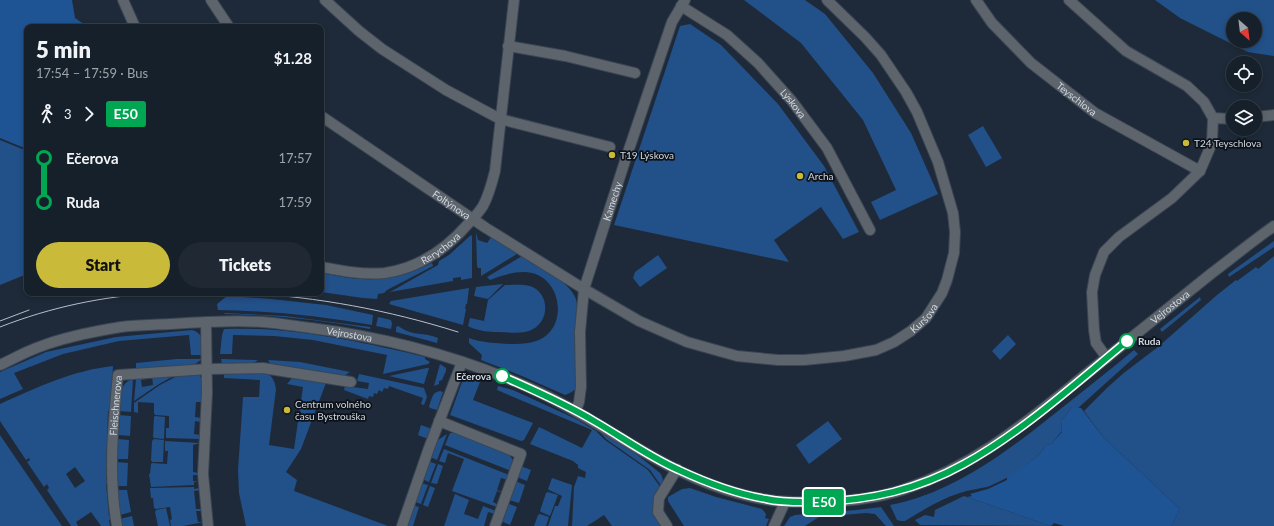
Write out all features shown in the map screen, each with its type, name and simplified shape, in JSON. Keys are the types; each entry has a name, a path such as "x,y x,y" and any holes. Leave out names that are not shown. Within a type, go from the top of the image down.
{"street":[{"path":"123,0 134,24"},
{"path":"211,0 227,24"},
{"path":"325,0 359,31 382,49 446,90 500,119 610,147"},
{"name":"Rerychova","path":"324,268 370,274 405,268 438,252 460,233 482,207 489,193 495,171 514,0"},
{"name":"Kuršova","path":"584,290 639,321 688,342 737,356 778,360 804,360 844,356 876,350 885,347 911,331 926,318 942,292 951,267 955,232 953,213 943,175 917,112 881,55 827,0"},
{"name":"Teyschlova","path":"976,0 992,23 1031,63 1095,113 1200,171"},
{"path":"1069,0 1126,51 1187,86 1204,102 1213,118 1212,143 1200,171 1172,198 1119,237 1104,252 1095,275 1092,292 1096,343 1107,358"},
{"name":"Kamechy","path":"576,410 579,402 581,387 580,332 584,290 625,161 672,22 683,3"},
{"name":"Lýskova","path":"683,3 727,35 758,63 792,101 827,148 870,230"},
{"path":"508,46 565,56 635,73"},
{"path":"1262,116 1274,115"},
{"name":"Foltýnova","path":"324,118 584,290"},
{"path":"1213,118 1226,119"},
{"name":"Vejrostova","path":"0,364 39,347 77,336 120,327 206,322 265,322 348,333 415,348 499,375 576,410 651,456 677,469 729,490 767,500 785,502 843,501 882,496 902,490 963,465 1001,441 1274,226"},
{"path":"206,322 208,369 203,474 208,526"},
{"path":"402,526 462,362"},
{"name":"Fleischnerova","path":"116,526 111,475 114,413 118,375 208,369 263,368 351,382"},
{"path":"440,422 521,454 495,526"},
{"path":"667,526 658,512 659,498 677,469"},
{"path":"774,526 785,502"}],"shaded area":[{"path":"0,0 72,0 75,18 84,24 24,24 24,148 0,138"},
{"path":"744,0 805,0 825,14 873,73 911,133 938,194 880,220 871,202 896,190 863,120 801,43"},
{"path":"1155,0 1274,0 1274,56 1248,52 1240,48 1262,48 1262,12 1226,12 1226,41 1180,18"},
{"path":"690,24 721,45 778,104 824,166 859,232 843,239 821,207 774,240 789,262 614,225 680,26"},
{"path":"983,126 1002,158 986,167 968,135"},
{"path":"0,140 24,150 24,275 0,285"},
{"path":"476,232 478,240 487,243 492,236 517,254 481,276 481,268 478,268 477,266"},
{"path":"471,235 472,278 461,280 461,277 453,278 453,281 390,292 438,265 439,261 449,255"},
{"path":"1274,241 1274,247 1229,277 1228,274"},
{"path":"658,255 667,268 640,287 633,278 635,272"},
{"path":"522,256 565,284 572,291 576,299 577,307 579,307 577,388 565,395 481,360 482,355 469,343 469,338 484,342 524,344 539,340 548,334 554,325 558,304 550,285 542,277 532,273 522,272 505,275 490,280 487,277"},
{"path":"1274,256 1274,526 1171,526 1180,509 1103,437 1084,411 1125,372 1158,347 1217,295 1256,267 1258,269"},
{"path":"432,263 433,266 384,293 378,294 377,299 324,292 324,274 351,278 378,279 418,270"},
{"path":"503,284 488,299 474,296 476,287"},
{"path":"505,285 527,285 537,290 542,295 545,308 544,316 541,322 529,331 514,333 487,331 468,326 470,318 484,321 488,300"},
{"path":"469,288 463,325 389,304 391,301"},
{"path":"227,296 326,305 373,315 372,325 295,314 218,310 217,304"},
{"path":"1200,297 1201,300 1162,332 1160,329"},
{"path":"224,313 285,316 370,327 370,329 298,318"},
{"path":"378,317 391,320 391,329 376,326"},
{"path":"398,326 410,332 430,335 438,338 437,343 396,332 396,327"},
{"path":"224,329 274,330 325,336 425,357 425,359 430,362 428,364 383,374 387,355 313,340 274,336 233,335 232,354 220,354"},
{"path":"192,330 196,331 201,336 203,343 203,355 191,355 189,335 119,341 63,354 14,373 23,389 0,399 0,372 46,352 116,337"},
{"path":"1008,335 1016,344 1000,360 992,351"},
{"path":"1134,350 1138,354 1077,409 1072,407 1061,420 1062,431 1051,444 1046,445 1035,458 1020,470 987,487 963,492 945,498 905,521 897,520 890,505 914,499 937,490 982,466 1024,438"},
{"path":"177,359 202,359 194,365 136,370 136,363"},
{"path":"221,359 258,360 252,364 222,364"},
{"path":"268,360 300,362 350,372 344,376 271,365"},
{"path":"440,364 446,368 446,371 442,380 439,381 439,384 434,386"},
{"path":"113,366 111,410 108,411 107,444 110,447 107,448 106,480 109,481 106,484 109,516 112,518 109,520 110,526 101,526 91,512 76,522 78,526 71,526 47,490 49,488 47,484 44,487 27,462 30,460 29,458 26,460 0,421 0,404 55,380 98,368","holes":["75,467 85,481 75,488 66,474"]},
{"path":"429,368 424,384 389,376"},
{"path":"224,372 267,373 271,376 276,389 269,445 294,449 303,387 287,384 293,377 326,383 301,449 286,472 297,480 294,491 388,526 246,526 239,493 238,470 243,397 259,397 260,380 224,378"},
{"path":"177,374 134,401 136,379 146,377 147,379 141,380 142,387 153,385 152,376"},
{"path":"181,374 199,374 203,381 202,402 196,402 195,417 201,418 201,422 195,421 194,434 200,435 200,439 166,438 166,428 169,428 169,416 155,415 154,403 138,402 138,413 134,412 134,403 160,385"},
{"path":"359,374 424,388 427,397 424,405 421,404 423,398 389,386 388,389 384,388 382,392 379,390 377,394 374,393 373,397 369,396 368,399 344,390 345,386 368,389 369,383 357,381"},
{"path":"133,379 131,412 119,411 121,392 125,384"},
{"path":"473,379 480,382 473,400 533,423 524,440 521,441 450,415 462,382"},
{"path":"498,386 513,390 576,419 596,431 605,440 648,470 661,488 664,526 612,526 604,515 587,526 572,526 574,487 578,476 585,478 586,472 578,468 578,465 573,461 530,444 539,427 582,448 592,430 497,390"},
{"path":"440,391 443,392 437,410 430,408 429,406 433,396 435,393"},
{"path":"1072,407 1081,408 1103,437 1180,509 1171,526 1064,526 1054,523 1051,526 967,497 972,496 970,494 988,489 1007,480 1007,477 1038,455 1046,445 1051,444 1062,432 1061,420"},
{"path":"119,415 131,416 130,436 118,435"},
{"path":"155,416 165,417 164,439 153,437"},
{"path":"828,421 842,439 809,464 796,445"},
{"path":"421,425 432,429 428,439 418,435"},
{"path":"598,430 635,453 660,473 663,480 662,487 650,470 606,439"},
{"path":"450,433 458,433 507,452 513,460 511,471 445,445"},
{"path":"447,434 437,460 430,457 438,440"},
{"path":"0,435 62,526 0,526"},
{"path":"118,439 129,440 128,459 117,459"},
{"path":"154,439 164,440 163,462 152,462 151,460 152,441"},
{"path":"165,441 200,443 193,445 193,472 199,473 199,475 193,475 193,481 199,482 194,482 194,485 151,487 149,474 151,464 167,464 168,451 165,451"},
{"path":"444,449 509,475 508,480 501,478 497,490 503,492 502,495 501,492 497,491 493,502 497,504 499,502 497,507 452,491 464,459 448,453 445,463 439,461"},
{"path":"428,461 436,464 429,482 422,479"},
{"path":"117,462 128,463 127,486 117,486"},
{"path":"438,464 443,466 437,484 431,483"},
{"path":"521,466 531,470 527,481 517,477"},
{"path":"552,478 572,485 568,526 548,526 555,506 558,506 562,496 548,489"},
{"path":"515,481 525,485 519,503 509,500"},
{"path":"420,483 428,485 421,504 413,501"},
{"path":"430,486 435,488 428,507 423,505"},
{"path":"194,487 194,489 200,488 200,490 194,491 196,509 202,509 202,511 196,511 198,522 204,522 183,526 171,526 170,520 172,519 170,507 154,508 150,488"},
{"path":"690,488 716,497 762,509 766,514 765,518 769,519 766,526 684,526 668,501 668,497 682,489"},
{"path":"117,490 127,490 131,512 120,515"},
{"path":"548,492 558,495 550,516 540,511 546,493"},
{"path":"455,494 469,500 464,514 478,519 483,506 496,511 495,514 488,512 484,526 444,526"},
{"path":"964,496 1051,526 920,525 915,520 925,515 934,517 935,510"},
{"path":"507,503 517,507 510,525 501,521"},
{"path":"412,505 419,507 413,526 406,526"},
{"path":"881,507 894,526 886,526 875,514 866,513 819,517 805,526 784,526 790,517 795,515"},
{"path":"166,508 170,526 158,526 155,512 156,510"},
{"path":"540,514 549,517 546,526 534,526 538,515"},
{"path":"132,516 134,526 122,526 120,519"}],"tram line":[{"path":"0,327 58,308 128,296"},
{"path":"281,296 326,301 379,311 458,332"},
{"path":"0,321 29,310"}],"bus line":[{"name":"E50","path":"502,376 576,410 651,456 702,480 729,490 767,500 785,502 843,501 882,496 923,483 963,465 1021,427 1127,341"}],"place":[{"name":"T24 Teyschlova","path":"1186,143"},
{"name":"T19 Lýskova","path":"612,155"},
{"name":"Archa","path":"800,176"},
{"name":"Ruda","path":"1127,341"},
{"name":"Ečerova","path":"502,376"},
{"name":"Centrum volného času Bystrouška","path":"287,410"}]}
